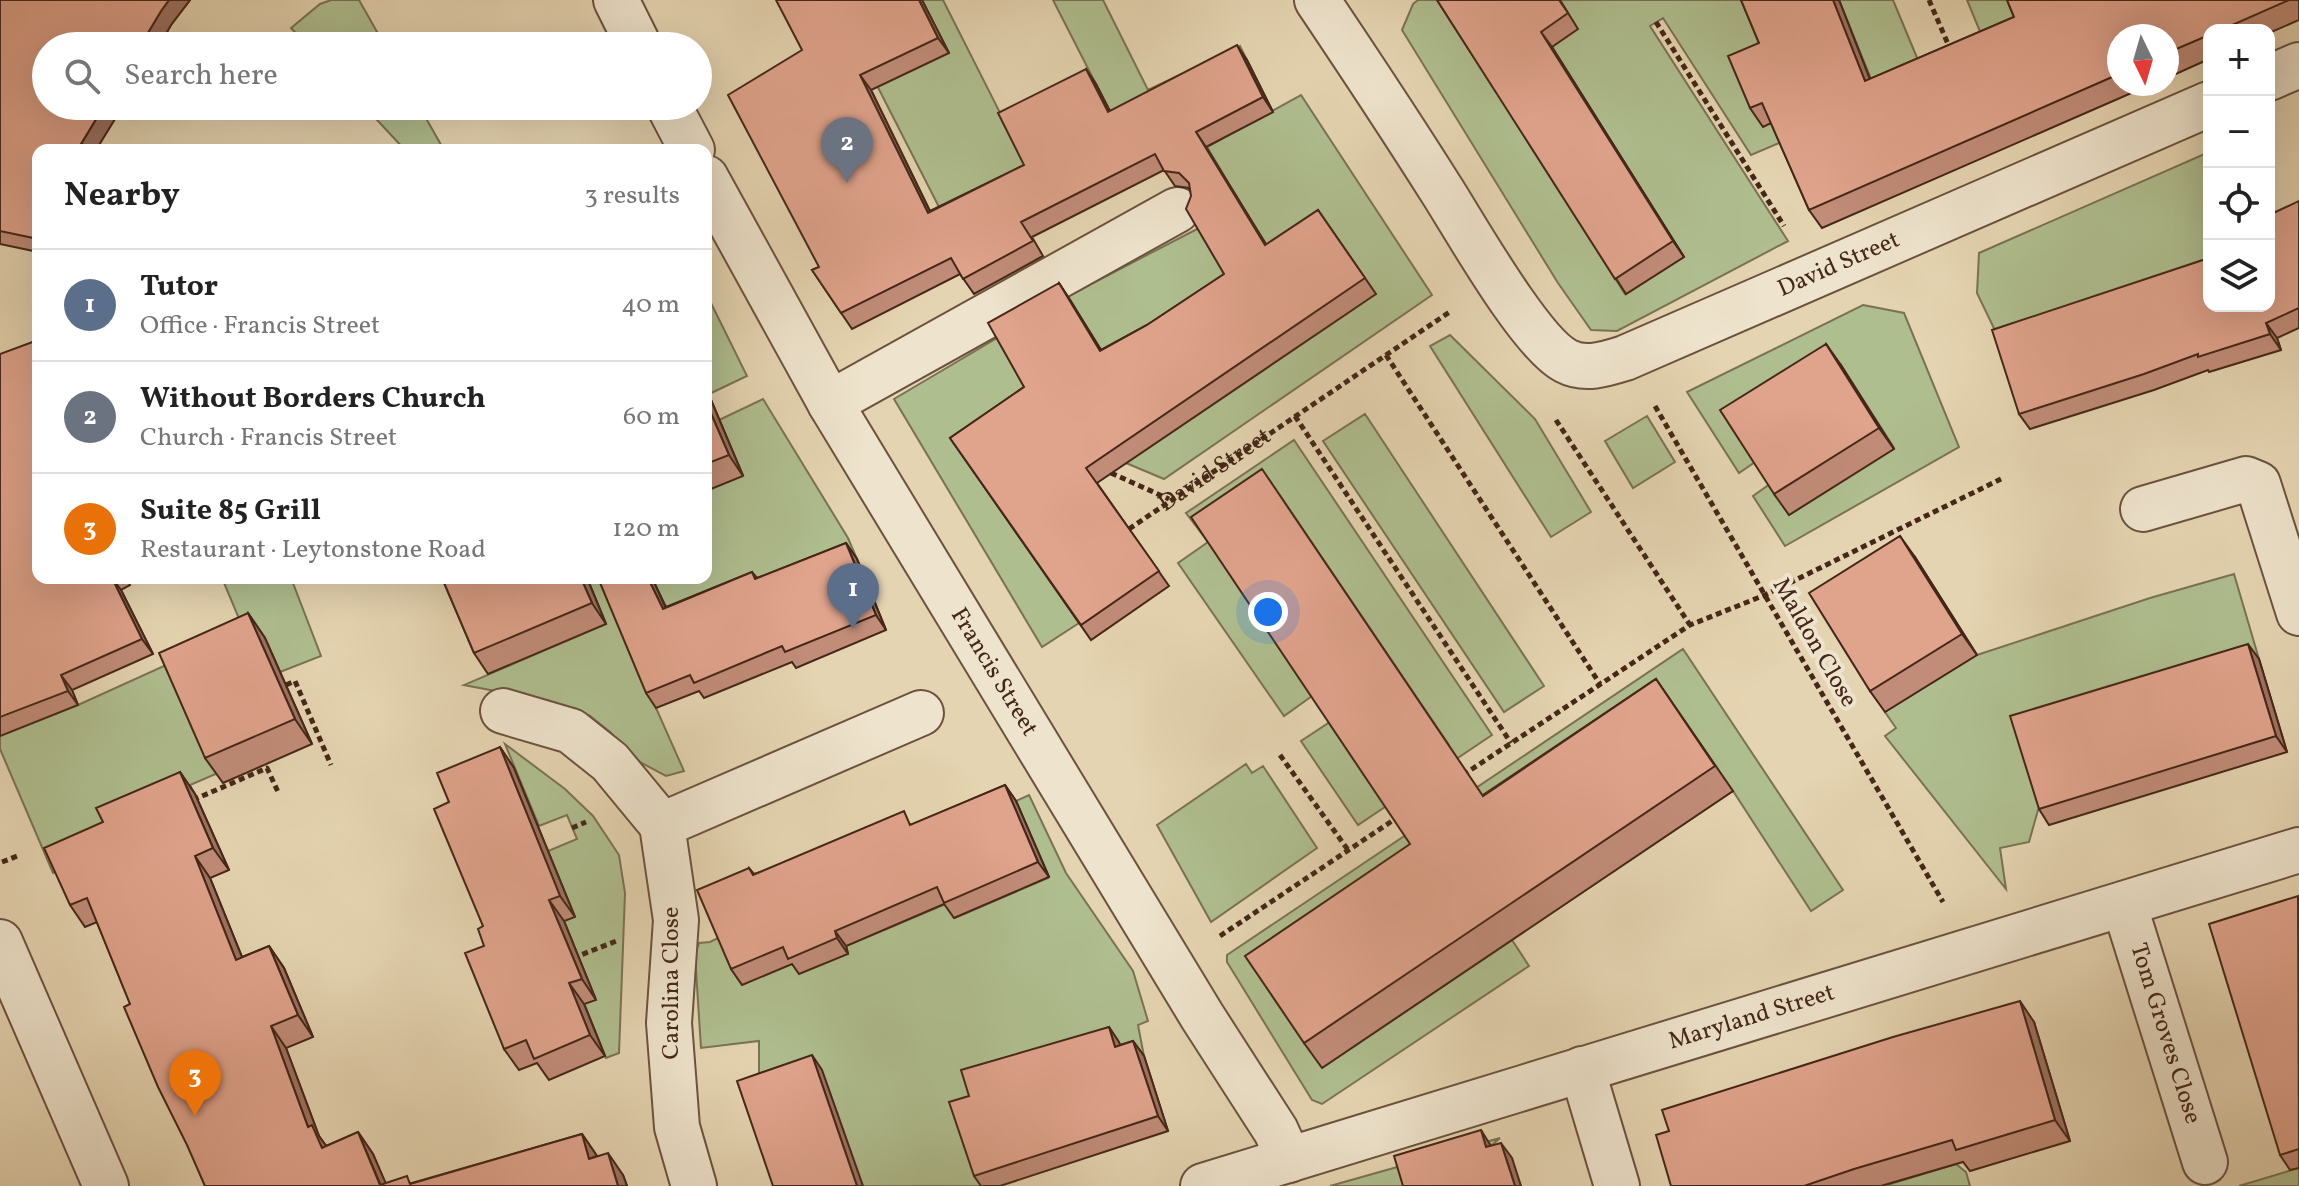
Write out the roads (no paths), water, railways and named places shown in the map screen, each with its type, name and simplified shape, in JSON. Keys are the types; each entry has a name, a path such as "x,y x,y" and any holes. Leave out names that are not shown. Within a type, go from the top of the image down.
{"street":[{"path":"616,0 632,32"},
{"name":"David Street","path":"1317,0 1547,348 1567,362 1581,366 1600,365 1625,358 2203,107"},
{"path":"2275,75 2299,65"},
{"path":"676,120 689,144"},
{"name":"Francis Street","path":"712,189 830,403 1173,968 1276,1131 1289,1160"},
{"path":"830,403 1177,210"},
{"path":"2143,509 2246,479 2258,484 2299,613"},
{"path":"503,711 571,731 610,762 662,825 921,713"},
{"name":"Carolina Close","path":"662,825 676,920 669,1023 677,1127 694,1186"},
{"name":"Maryland Street","path":"1203,1186 2299,850"},
{"name":"Tom Groves Close","path":"2124,904 2205,1162"},
{"path":"0,942 106,1186"},
{"path":"1582,1069 1617,1186"}],"place":[{"name":"Without Borders Church","path":"847,183"},
{"name":"Tutor","path":"853,629"},
{"name":"Suite 85 Grill","path":"195,1116"}]}
